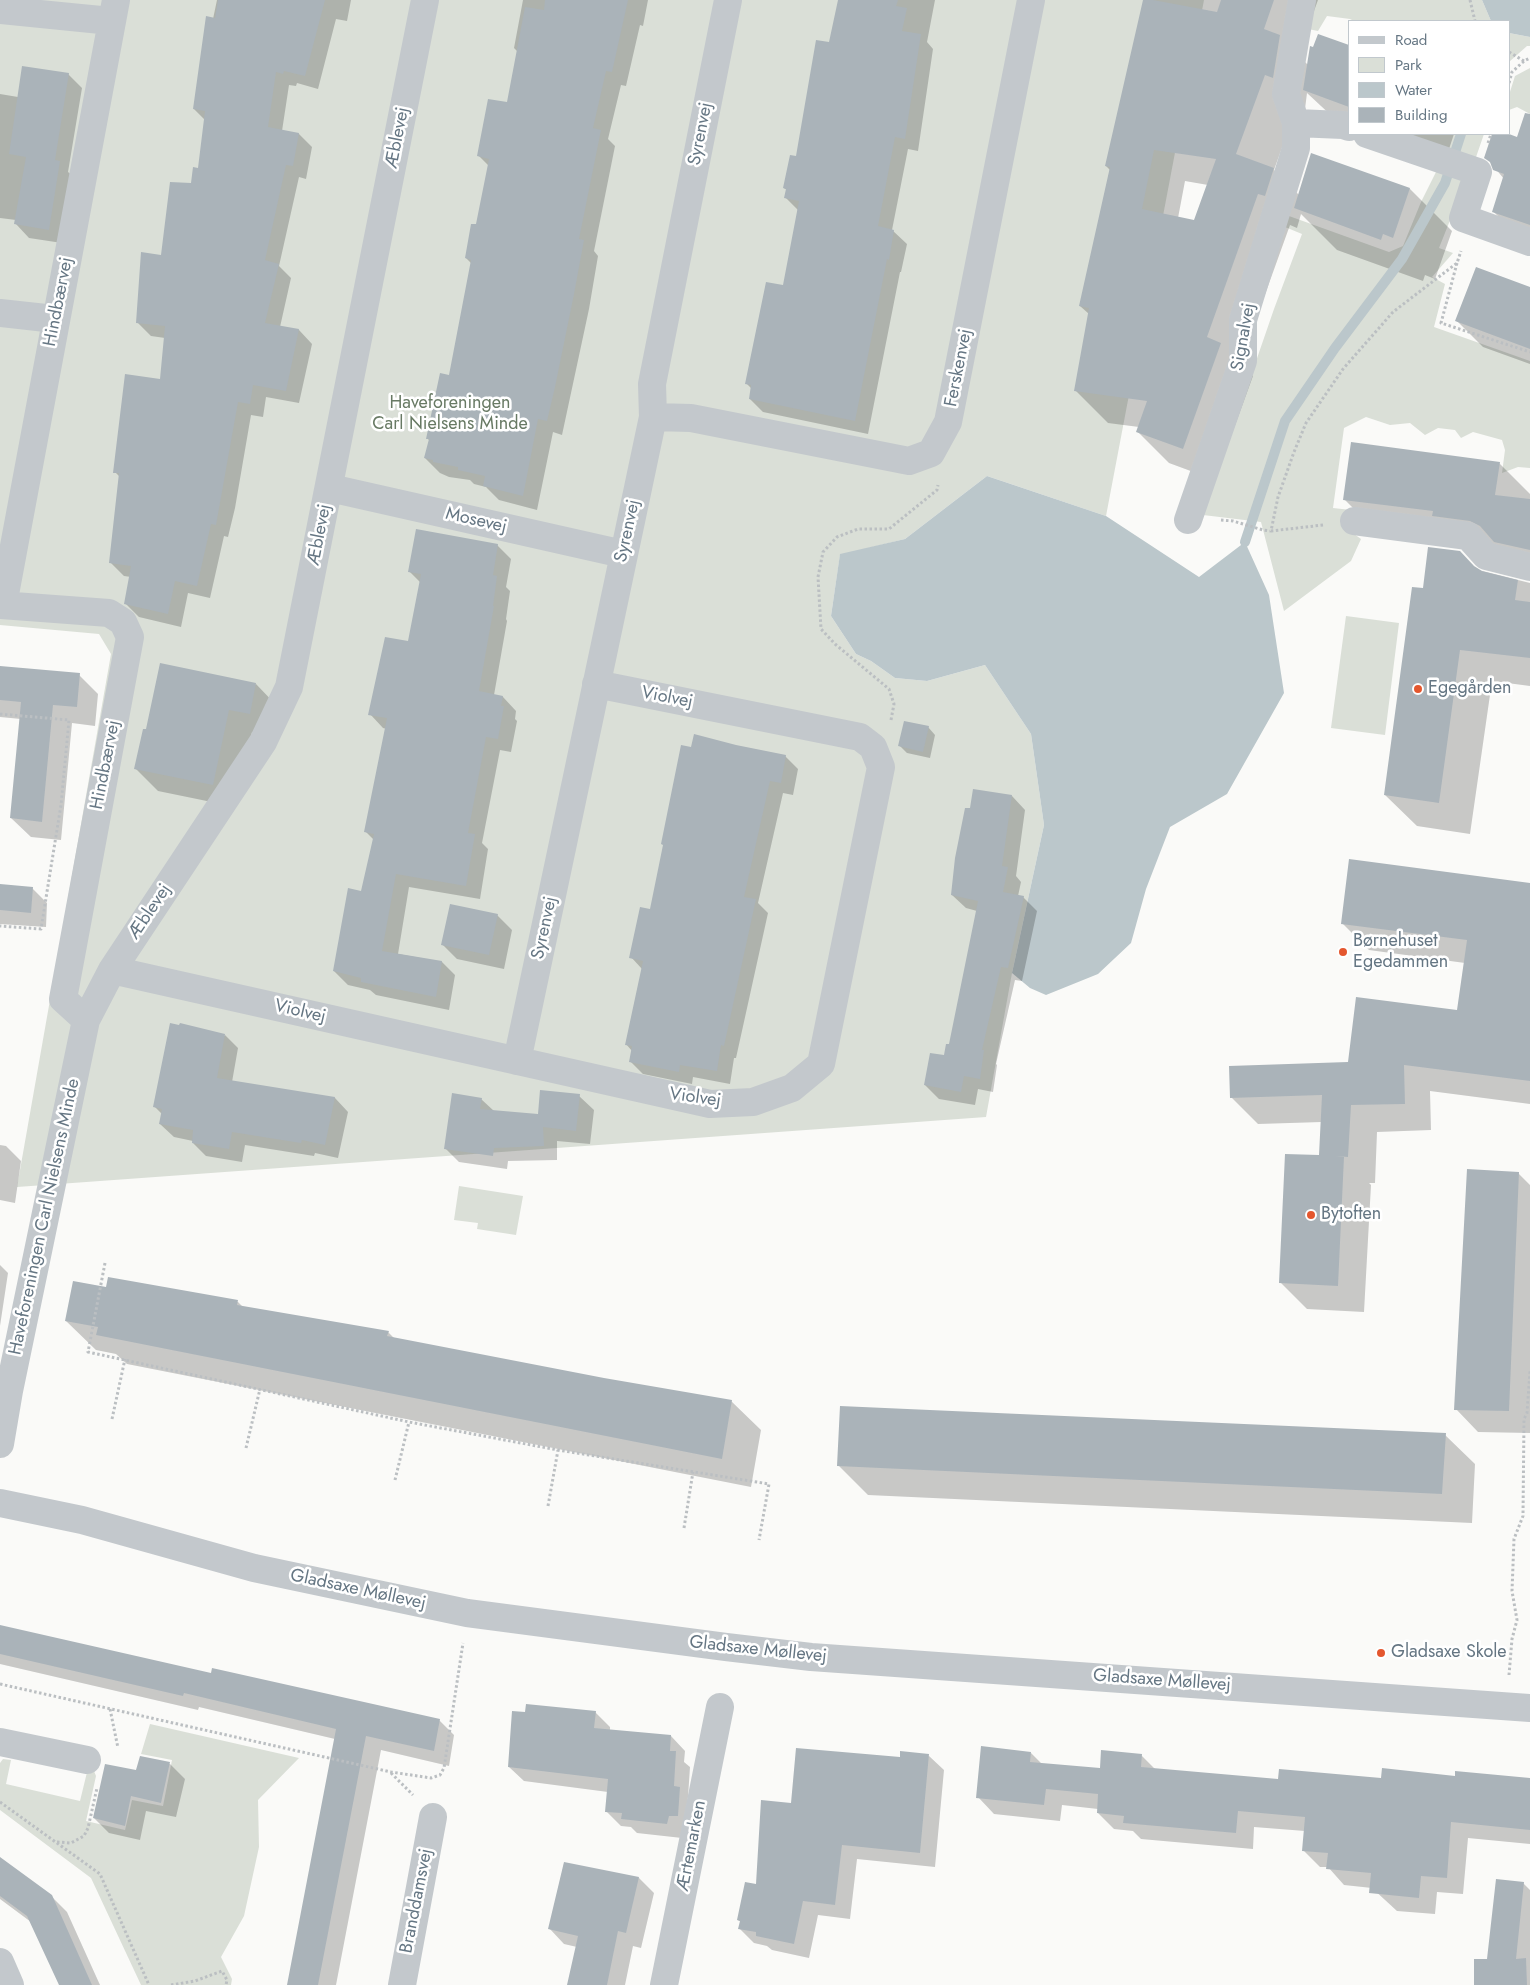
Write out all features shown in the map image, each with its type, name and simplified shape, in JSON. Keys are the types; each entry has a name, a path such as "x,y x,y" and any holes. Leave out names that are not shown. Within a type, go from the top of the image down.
{"street":[{"name":"Æblevej","path":"86,1020 112,970 263,742 289,687 330,488 425,0"},
{"name":"Syrenvej","path":"517,1061 653,417 652,384 728,0"},
{"name":"Ferskenvej","path":"922,456 931,452 948,422 1031,0"},
{"name":"Signalvej","path":"1188,520 1243,361 1243,320 1296,148 1296,123 1286,94 1302,0"},
{"path":"0,10 114,11"},
{"name":"Hindbærvej","path":"86,1020 62,1000 130,637 123,622 109,613 1,605 114,11"},
{"path":"1296,123 1348,127"},
{"path":"1370,135 1475,171 1464,218 1530,242"},
{"path":"0,314 56,319"},
{"path":"653,417 691,418 908,461 922,456"},
{"name":"Mosevej","path":"330,488 623,554"},
{"path":"1354,521 1468,536 1486,556 1530,567"},
{"name":"Violvej","path":"112,970 710,1104 753,1102 792,1088 821,1064 881,766 873,747 860,737 596,684"},
{"name":"Haveforeningen Carl Nielsens Minde","path":"0,1444 9,1391 86,1020"},
{"name":"Gladsaxe Møllevej","path":"0,1503 82,1520 254,1568 467,1613 726,1648 811,1657 1518,1706"},
{"name":"Ærtemarken","path":"664,1985 720,1707"},
{"path":"0,1742 87,1760"},
{"name":"Branddamsvej","path":"402,1985 433,1817"},
{"path":"0,1962 10,1985"}],"path":[{"path":"1470,0 1475,20"},
{"path":"1510,53 1524,61"},
{"path":"1510,79 1512,72 1530,58"},
{"path":"1473,222 1457,263 1441,323 1530,352"},
{"path":"1271,531 1281,488 1306,423 1343,369 1393,312 1457,263"},
{"path":"881,766 894,704 889,688 835,644 821,629 818,577 823,552 837,537 858,529 889,529 937,490 939,481 937,471 922,456"},
{"path":"1234,521 1271,531 1354,521"},
{"path":"0,714 69,720 61,805 41,929 0,926"},
{"path":"105,1263 88,1352 410,1422 558,1450 769,1484 759,1540"},
{"path":"112,1419 124,1359"},
{"path":"1518,1706 1512,1639 1517,1620 1512,1592 1514,1539 1523,1516 1524,1419 1527,1413 1530,1371"},
{"path":"246,1448 260,1389"},
{"path":"395,1480 410,1422"},
{"path":"548,1506 558,1450"},
{"path":"684,1528 693,1472"},
{"path":"0,1684 391,1772 431,1778 440,1775 444,1768 467,1613"},
{"path":"56,1842 71,1844 84,1836 88,1828 100,1771 97,1764 87,1760"},
{"path":"0,1802 100,1874 149,1985"},
{"path":"171,1985 195,1981 222,1971 227,1980 226,1985"}],"green space":[{"name":"Haveforeningen Carl Nielsens Minde","path":"0,0 1204,0 1106,516 987,476 905,539 840,555 831,616 856,654 871,661 895,678 927,681 985,665 1031,734 1044,825 1012,973 986,1117 17,1187 111,654 99,634 0,625"},
{"path":"1316,0 1482,0 1491,20 1352,20 1327,16 1318,31 1308,29"},
{"path":"1510,33 1530,37 1530,46 1527,46 1510,61"},
{"path":"1530,68 1530,114 1517,107 1510,110 1510,92 1515,76"},
{"path":"1408,135 1484,135 1475,160"},
{"path":"1437,170 1466,180 1439,248 1453,253 1432,277 1445,284 1434,327 1530,361 1530,468 1518,467 1502,473 1505,450 1502,440 1473,432 1461,438 1455,430 1438,428 1425,435 1410,423 1390,425 1366,417 1344,428 1333,508 1351,510 1350,531 1361,539 1351,561 1284,611 1261,522 1203,515 1302,234 1285,227 1289,216 1389,252 1403,246 1421,202"},
{"path":"1346,616 1399,623 1385,735 1331,728"},
{"path":"459,1186 523,1196 516,1235 477,1229 478,1223 454,1220"},
{"path":"150,1724 299,1758 258,1800 259,1847 244,1916 221,1957 232,1979 231,1985 141,1985 91,1878 0,1810 0,1763 3,1759 11,1760 6,1784 80,1801 89,1764 92,1766 96,1776 86,1821 125,1830 132,1800 163,1806 172,1760 141,1754"}],"water":[{"path":"1482,0 1530,0 1530,37 1510,33 1510,20 1491,20"},
{"path":"987,476 1106,516 1199,577 1245,542 1269,595 1284,693 1227,794 1170,827 1146,889 1131,943 1098,974 1046,995 1030,988 1012,973 1044,825 1031,734 985,665 927,681 895,678 871,661 856,654 831,616 840,554 905,539"}],"building":[{"path":"218,0 325,0 305,76 284,71 283,74 276,72 268,127 299,133 293,166 286,165 265,260 279,264 265,323 299,329 286,391 253,385 250,404 238,402 216,525 211,524 197,586 175,581 168,614 124,604 131,566 109,563 119,473 113,473 125,374 160,379 165,326 136,323 141,252 161,255 170,182 191,183 193,167 198,168 205,111 193,109 206,16 215,18"},
{"path":"545,0 628,0 612,72 606,71 593,128 601,130 579,239 584,240 555,387 547,421 538,419 523,496 483,486 485,476 458,470 458,467 433,462 433,460 424,458 429,439 426,439 440,373 449,375 471,260 465,258 471,224 476,224 489,159 477,156 488,99 507,102 525,7 544,10"},
{"path":"838,0 898,0 896,6 907,8 902,31 921,34 905,139 895,137 878,226 894,230 855,421 749,399 751,385 745,384 766,282 783,285 799,201 784,198 786,189 783,188 790,155 796,156 816,40 829,42"},
{"path":"1143,0 1153,0 1217,12 1221,0 1274,0 1264,29 1280,35 1273,78 1265,75 1236,154 1274,168 1265,196 1258,194 1207,337 1221,343 1183,449 1136,432 1147,401 1074,391 1089,308 1079,306 1110,167 1105,166","holes":["1154,150 1216,159 1194,220 1142,209"]},
{"path":"1318,34 1348,45 1348,107 1303,90 1310,46 1313,47"},
{"path":"22,66 69,73 55,160 60,161 49,230 14,224 26,157 9,154"},
{"path":"1525,113 1530,114 1530,225 1492,212 1504,174 1493,170 1490,162 1484,158 1492,135 1510,134 1517,137"},
{"path":"1311,153 1410,188 1393,238 1383,234 1381,240 1294,208"},
{"path":"1476,267 1530,287 1530,349 1455,321"},
{"path":"1351,442 1500,462 1495,495 1530,499 1530,550 1494,542 1480,526 1470,521 1432,516 1433,511 1343,500"},
{"path":"416,529 498,544 493,575 497,576 494,606 479,691 503,696 501,706 504,706 498,739 486,737 468,833 475,834 466,886 396,874 382,951 442,961 436,997 361,982 361,978 333,971 348,888 361,891 374,834 364,832 387,718 368,715 385,637 408,641 421,574 408,572"},
{"path":"1428,547 1460,551 1474,566 1482,571 1518,580 1515,600 1530,602 1530,658 1460,650 1439,803 1384,795 1412,587 1423,588"},
{"path":"160,663 256,683 250,714 229,710 213,785 134,769 143,729 146,729"},
{"path":"0,666 80,673 77,707 53,705 42,822 10,818 21,702 0,700"},
{"path":"904,721 929,726 923,752 898,746"},
{"path":"694,734 786,755 781,783 770,781 744,897 756,899 724,1046 721,1045 717,1071 680,1065 679,1072 629,1062 632,1046 625,1045 643,961 629,958 640,907 650,909 681,745 691,747"},
{"path":"973,789 1012,795 1002,866 1008,867 1003,892 1024,896 1008,968 1001,967 982,1050 984,1050 980,1079 964,1076 961,1092 924,1085 930,1053 944,1055 946,1044 949,1044 978,901 951,895 955,858 965,808 970,808"},
{"path":"1349,859 1530,883 1530,1081 1404,1065 1405,1104 1351,1105 1348,1157 1336,1156 1344,1157 1338,1286 1279,1283 1285,1154 1319,1155 1322,1095 1230,1098 1229,1066 1348,1062 1356,997 1457,1010 1467,940 1341,924"},
{"path":"0,884 33,887 31,913 0,910"},
{"path":"450,904 498,914 489,955 441,945"},
{"path":"170,1023 179,1025 180,1023 225,1034 217,1078 335,1097 325,1145 302,1140 301,1143 232,1132 229,1149 192,1143 193,1130 159,1124 162,1109 153,1107"},
{"path":"540,1090 580,1094 576,1131 543,1127 544,1146 494,1148 493,1156 444,1149 452,1093 482,1098 480,1109 538,1114"},
{"path":"1467,1169 1519,1172 1509,1411 1454,1410"},
{"path":"108,1277 238,1300 237,1305 389,1331 387,1336 604,1378 732,1400 722,1459 96,1335 98,1327 65,1321 73,1281 106,1287"},
{"path":"840,1406 1446,1433 1442,1494 837,1466"},
{"path":"0,1625 211,1673 212,1668 440,1719 434,1751 366,1736 318,1985 287,1985 336,1729 184,1693 183,1696 0,1654"},
{"path":"526,1704 596,1711 594,1728 671,1735 670,1751 676,1751 674,1786 680,1787 678,1816 669,1816 667,1824 621,1819 622,1813 605,1812 608,1779 508,1767 512,1711 525,1712"},
{"path":"981,1746 1031,1752 1030,1762 1100,1768 1101,1750 1142,1754 1141,1767 1278,1779 1279,1769 1381,1778 1382,1768 1455,1776 1455,1771 1530,1778 1530,1830 1451,1822 1447,1878 1421,1876 1419,1898 1369,1893 1371,1873 1326,1869 1328,1853 1302,1851 1305,1817 1238,1811 1236,1833 1123,1823 1124,1816 1097,1813 1098,1794 1046,1789 1044,1805 976,1798"},
{"path":"796,1748 900,1757 900,1751 929,1754 920,1853 842,1845 835,1905 803,1901 794,1944 756,1936 756,1932 738,1929 740,1921 737,1920 745,1882 756,1884 761,1800 791,1803"},
{"path":"140,1756 170,1762 161,1803 131,1796 125,1826 93,1818 105,1764 136,1770"},
{"path":"0,1857 52,1895 92,1985 59,1985 27,1916 0,1896"},
{"path":"564,1862 639,1877 626,1933 618,1931 607,1985 567,1985 578,1936 548,1929"},
{"path":"1496,1879 1524,1882 1516,1959 1526,1958 1527,1985 1474,1985 1474,1959 1487,1959"}],"waterway":[{"path":"1245,542 1285,421 1335,348 1402,259 1445,183 1461,135"}],"place":[{"name":"Egegården","path":"1418,689"},
{"name":"Børnehuset Egedammen","path":"1343,952"},
{"name":"Bytoften","path":"1311,1215"},
{"name":"Gladsaxe Skole","path":"1381,1653"}]}
